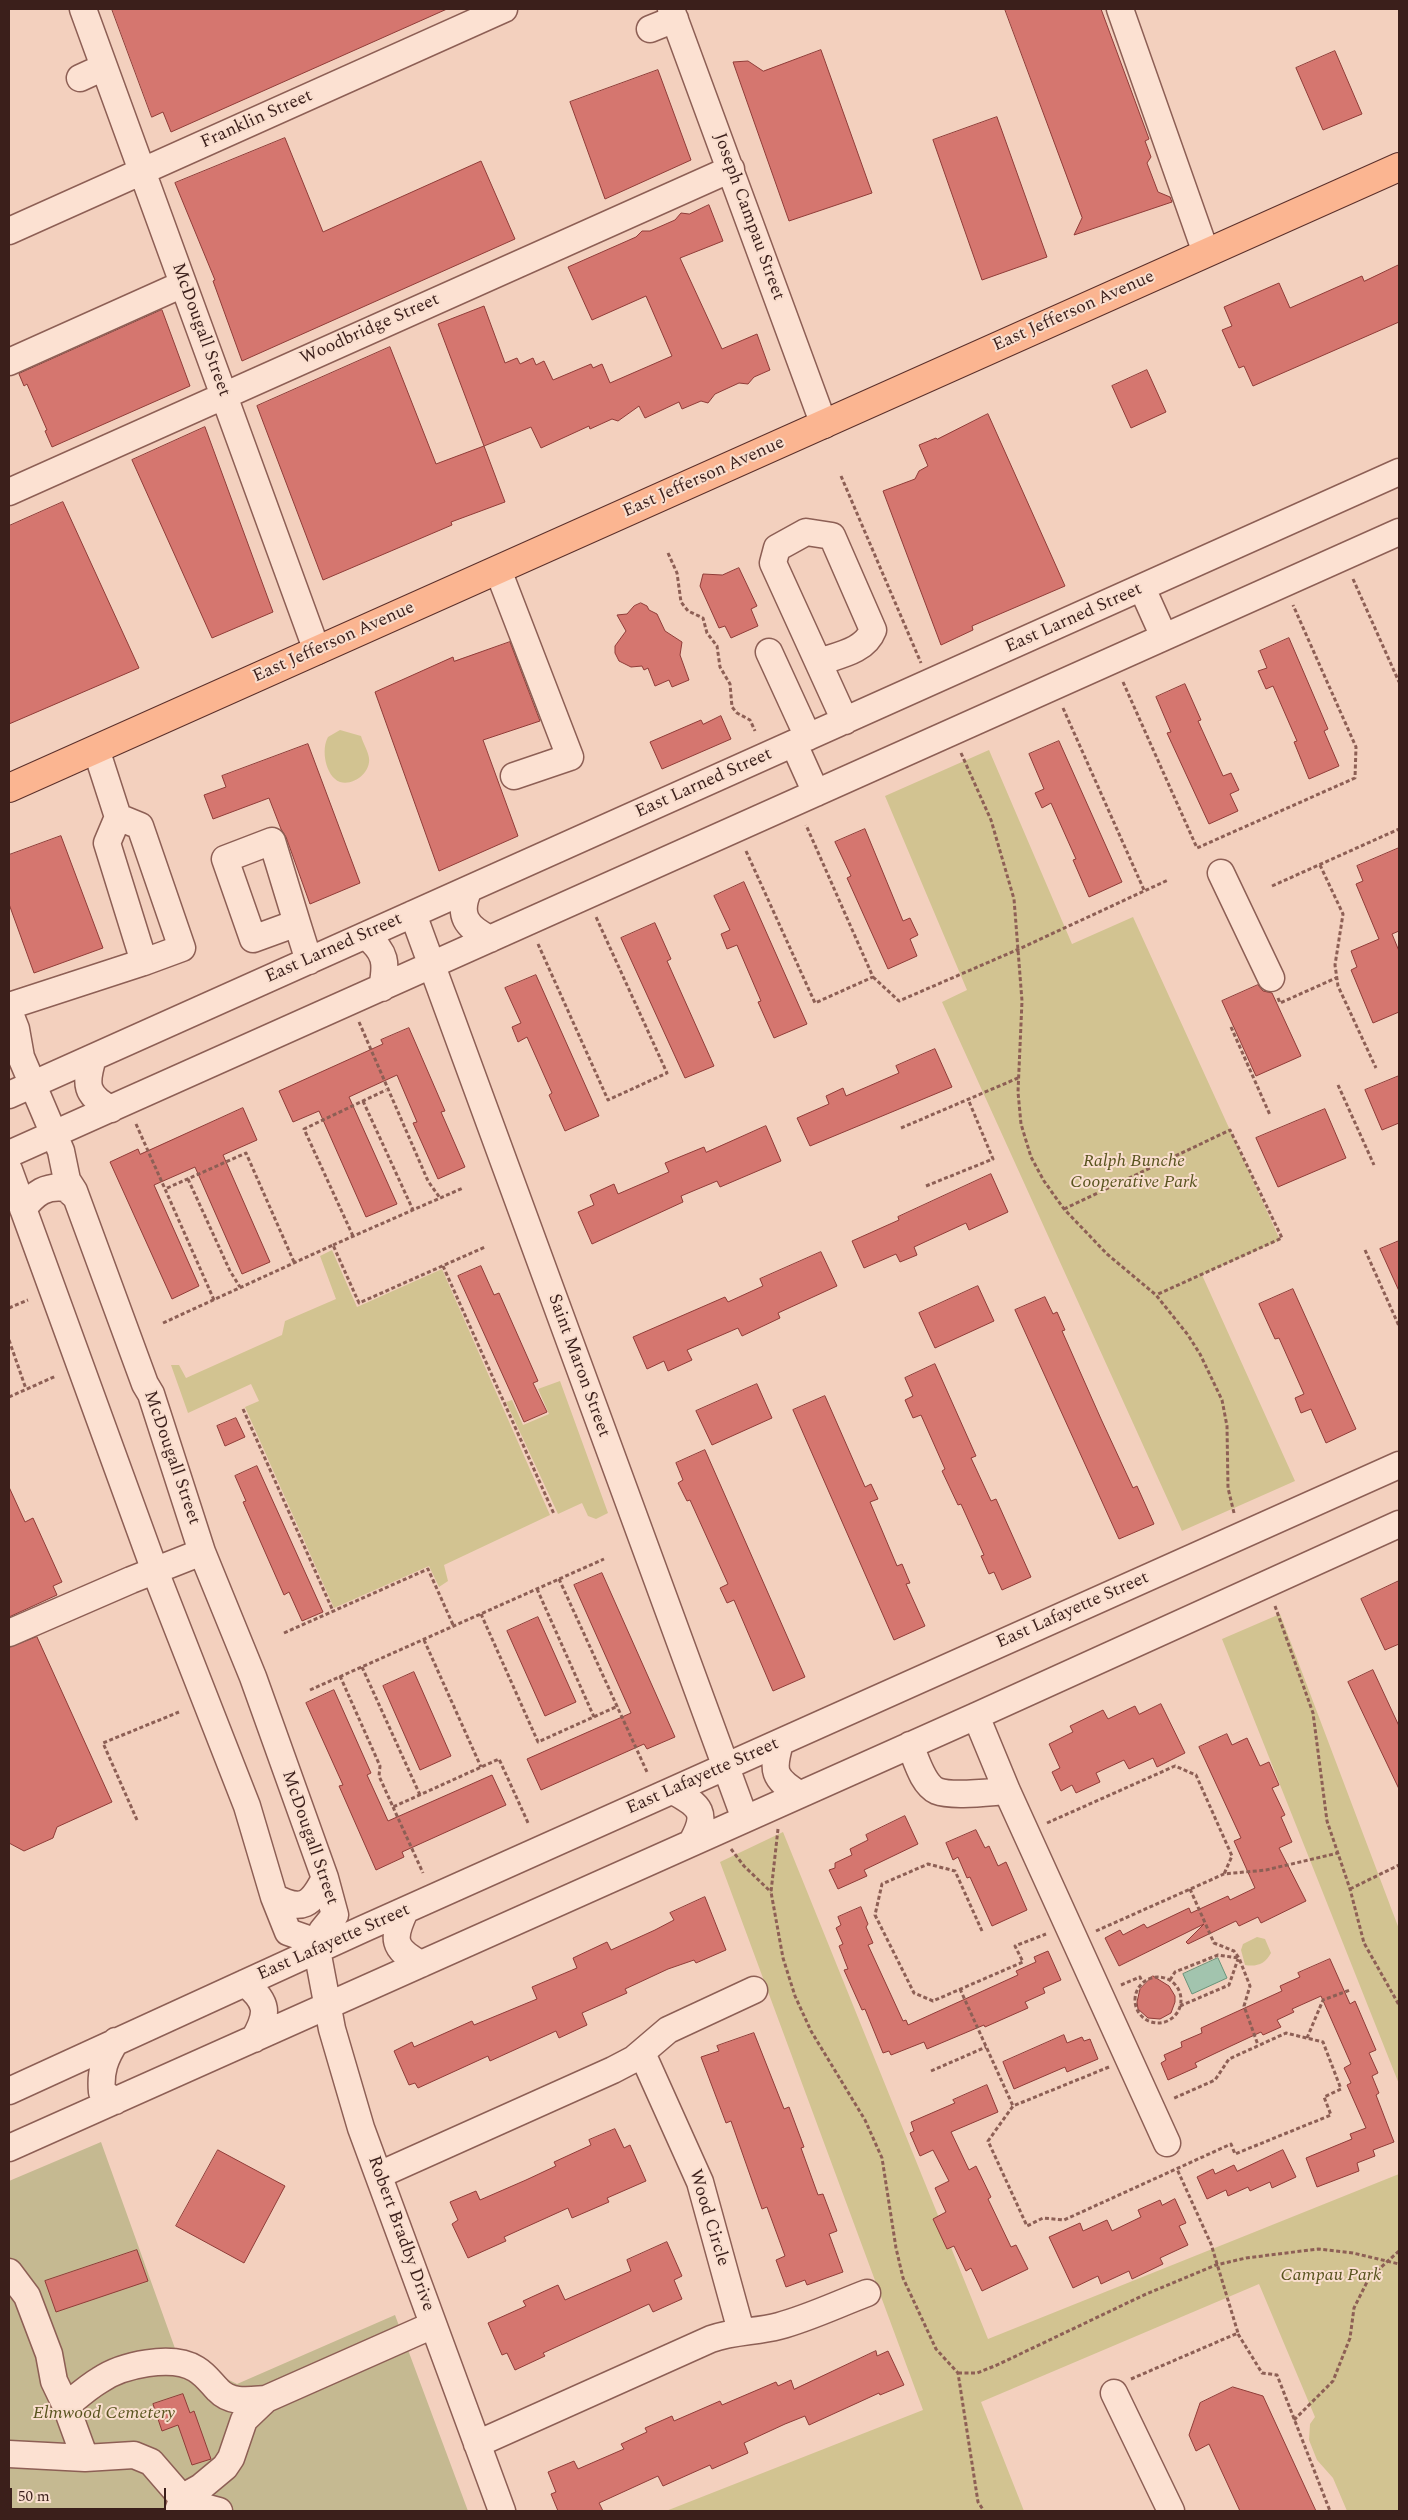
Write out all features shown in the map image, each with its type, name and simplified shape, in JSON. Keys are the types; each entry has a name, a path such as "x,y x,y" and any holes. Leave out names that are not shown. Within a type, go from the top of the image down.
{"main road":[{"name":"East Jefferson Avenue","path":"9,788 1399,167"}],"street":[{"name":"McDougall Street","path":"83,9 317,651"},
{"name":"Franklin Street","path":"14,236 82,187 143,171 504,9"},
{"path":"1120,9 1206,253"},
{"path":"650,29 673,14"},
{"name":"Joseph Campau Street","path":"673,14 824,425"},
{"path":"80,78 104,67"},
{"name":"Woodbridge Street","path":"9,492 731,169"},
{"path":"9,362 183,284"},
{"name":"East Larned Street","path":"20,1090 1399,472"},
{"path":"828,659 856,648 869,640 873,630 832,536 806,532 777,548 773,563 828,659 852,718"},
{"path":"9,1154 1399,532"},
{"path":"498,570 570,757 514,776"},
{"path":"1142,588 1164,637"},
{"path":"769,652 801,741 816,793"},
{"path":"96,749 118,817 107,843 144,962"},
{"path":"10,1019 144,962 182,948 140,826 118,817"},
{"path":"1222,873 1271,978"},
{"path":"469,889 463,903 464,917 475,932 490,939"},
{"name":"Saint Maron Street","path":"413,914 744,1819"},
{"path":"297,923 309,961"},
{"path":"366,936 378,945 384,958 385,972 382,988"},
{"name":"McDougall Street","path":"10,1019 21,1057 20,1090 54,1134 61,1152 67,1180 76,1197 145,1384 151,1394 202,1552 253,1678 325,1878 335,1915 322,1931 317,1950"},
{"path":"93,1058 88,1074 88,1089 98,1102 111,1109"},
{"path":"9,1170 155,1570 246,1806 274,1898 288,1932 311,1940 317,1950"},
{"path":"23,1209 32,1196 45,1188 66,1188 76,1197"},
{"name":"East Lafayette Street","path":"9,2091 116,2040 1399,1466"},
{"path":"9,2148 976,1716 1399,1524"},
{"path":"9,1633 155,1570 202,1552"},
{"path":"976,1716 1007,1791 1167,2143"},
{"path":"780,1743 775,1774 781,1782 799,1794"},
{"path":"910,1745 927,1781 937,1791 970,1794 1007,1791"},
{"path":"673,1791 695,1804 702,1815 700,1827 692,1842"},
{"path":"274,1898 295,1906 305,1905 314,1899 325,1878"},
{"path":"406,1911 397,1929 396,1941 403,1954 420,1964"},
{"name":"Robert Bradby Drive","path":"317,1950 332,2029 361,2128 502,2511"},
{"path":"245,1983 260,1995 264,2009 262,2024 254,2039"},
{"path":"379,2176 613,2070 642,2053 668,2030 754,1990"},
{"path":"115,2101 102,2092 100,2078 104,2060 116,2040"},
{"name":"Wood Circle","path":"642,2053 700,2182 741,2331"},
{"path":"9,2272 27,2296 49,2354 54,2381 66,2406 85,2458"},
{"path":"477,2444 711,2339 741,2331 791,2323 867,2293"},
{"path":"66,2406 106,2376 135,2366 165,2362 194,2367 204,2374 218,2391 233,2399 266,2398 433,2326"},
{"path":"1121,2386 1172,2511"},
{"path":"180,2504 225,2467 231,2458 244,2420 266,2398"},
{"path":"9,2454 85,2458 121,2455 143,2458 159,2468 172,2487 180,2504"},
{"path":"180,2504 219,2511"}],"path":[{"path":"841,476 918,657"},
{"path":"668,553 677,573 681,602 688,611 703,618 707,633 717,646 720,667 730,684 732,707 737,713 750,720 755,730"},
{"path":"1353,579 1399,682"},
{"path":"1123,682 1198,848 1355,778 1356,747 1292,605"},
{"path":"1063,708 1144,890"},
{"path":"959,749 991,820 1014,899 1022,1001 1018,1078 1021,1124 1031,1157 1044,1181 1064,1209 1108,1254 1156,1295 1188,1335 1222,1400 1227,1426 1228,1488 1232,1510 1242,1535"},
{"path":"806,825 873,977 898,1001 1018,949 1168,880"},
{"path":"1272,886 1399,829"},
{"path":"746,850 815,1003 873,977"},
{"path":"1320,864 1343,914 1335,965 1336,978 1343,1000 1376,1068"},
{"path":"538,944 608,1100 667,1073 596,917"},
{"path":"1271,978 1280,1003 1336,978"},
{"path":"359,1022 386,1090 428,1181 440,1198"},
{"path":"1231,1027 1270,1115"},
{"path":"902,1128 1018,1078"},
{"path":"1338,1085 1374,1165"},
{"path":"353,1236 304,1129 386,1090"},
{"path":"926,1186 993,1159 968,1099"},
{"path":"363,1101 413,1210"},
{"path":"136,1124 214,1300"},
{"path":"1064,1209 1230,1130 1282,1238 1156,1295"},
{"path":"165,1189 246,1154 294,1262"},
{"path":"188,1179 230,1271 240,1287"},
{"path":"163,1323 294,1262 462,1188"},
{"path":"333,1245 359,1303 485,1247"},
{"path":"1365,1250 1399,1326"},
{"path":"443,1266 554,1514"},
{"path":"9,1308 28,1300"},
{"path":"9,1340 26,1389"},
{"path":"9,1397 56,1376"},
{"path":"243,1409 333,1611"},
{"path":"310,1690 604,1559"},
{"path":"284,1633 428,1569 454,1627"},
{"path":"559,1579 647,1772"},
{"path":"537,1589 594,1717"},
{"path":"1276,1608 1314,1712 1327,1821 1350,1889 1364,1943 1399,2005"},
{"path":"481,1614 538,1742 618,1706"},
{"path":"424,1640 481,1767"},
{"path":"362,1667 420,1795"},
{"path":"340,1676 380,1766 379,1776 423,1873"},
{"path":"138,1820 103,1743 179,1712"},
{"path":"393,1807 499,1759 529,1825"},
{"path":"1026,1832 1175,1766 1196,1775 1232,1856 1224,1874"},
{"path":"778,1830 772,1892 783,1958 795,1996 811,2031 866,2120 882,2158 896,2248 903,2278 936,2349 958,2373 978,2502 984,2511"},
{"path":"732,1852 772,1892"},
{"path":"982,1931 955,1871 928,1864 882,1884 875,1915 914,1993 933,2001 1023,1962 1015,1946 1071,1933 1190,1889 1224,1874 1266,1870 1338,1853"},
{"path":"1350,1889 1399,1865"},
{"path":"1190,1889 1214,1943 1234,1951 1238,1958 1250,1986 1244,2006 1258,2045"},
{"path":"1170,1980 1176,1972 1218,1955 1238,1958"},
{"path":"1180,2006 1229,1985 1238,1958"},
{"path":"1156,1976 1170,1980 1180,1992 1180,2006 1176,2014 1163,2022 1148,2021 1136,2010 1135,1995 1142,1982 1156,1976"},
{"path":"960,1989 1013,2106"},
{"path":"1307,2038 1322,2000 1350,1990"},
{"path":"1129,2059 1013,2106 988,2141 1027,2226 1043,2218 1064,2220 1231,2144 1235,2154 1331,2114 1324,2097 1341,2089 1322,2042 1286,2033 1229,2058 1215,2080 1171,2100"},
{"path":"931,2071 986,2047"},
{"path":"1177,2169 1211,2244 1238,2334 1262,2373 1277,2375 1330,2511"},
{"path":"958,2373 977,2373 1144,2295 1216,2265 1255,2256 1318,2250 1353,2253 1399,2264"},
{"path":"1294,2420 1333,2382 1350,2338 1354,2308 1368,2278 1399,2251"},
{"path":"1121,2386 1238,2334"}],"green space":[{"path":"340,730 361,736 369,758 369,763 364,773 356,780 345,783 335,779 331,774 325,755 328,737"},
{"name":"Ralph Bunche Cooperative Park","path":"989,750 1072,944 1133,917 1280,1240 1202,1275 1295,1481 1182,1531 942,1002 967,990 885,796"},
{"path":"332,1250 357,1307 442,1269 550,1515 444,1565 448,1581 439,1587 429,1566 334,1608 245,1407 259,1401 251,1384 188,1413 171,1365 179,1365 186,1378 282,1335 285,1321 336,1299 320,1256"},
{"path":"560,1381 608,1513 596,1519 588,1516 582,1503 558,1514 506,1402 512,1400 523,1425 549,1414 538,1389"},
{"path":"1280,1614 1399,1929 1399,2084 1222,1639"},
{"name":"Campau Park","path":"783,1832 988,2339 1399,2174 1399,2511 1347,2511 1333,2478 1317,2460 1309,2440 1310,2424 1315,2417 1259,2284 981,2402 1024,2511 666,2511 923,2410 720,1862"},
{"path":"1257,1937 1265,1939 1271,1953 1260,1964 1253,1966 1245,1965 1241,1950 1243,1944"},
{"name":"Elmwood Cemetery","path":"101,2142 177,2354 237,2384 395,2315 468,2511 9,2511 9,2181"}],"shaded area":[{"path":"1218,1958 1227,1978 1192,1994 1183,1974"}],"building":[{"path":"112,9 447,9 171,132 163,112 152,117"},
{"path":"1005,9 1101,9 1149,139 1145,141 1151,157 1147,163 1158,192 1170,197 1172,202 1074,235 1082,218"},
{"path":"821,50 872,193 789,221 733,62 748,61 763,71"},
{"path":"1335,51 1362,114 1323,130 1296,68"},
{"path":"658,70 691,160 605,199 570,102"},
{"path":"997,117 1047,257 982,280 933,140"},
{"path":"285,138 323,232 481,161 515,239 242,361 213,281 215,280 175,183"},
{"path":"709,205 723,241 680,258 722,349 757,334 770,370 754,377 748,384 739,383 715,394 708,403 701,401 682,409 679,402 645,418 639,406 618,421 612,419 590,429 589,426 541,448 531,427 484,446 438,324 484,306 505,363 517,358 520,364 533,358 536,365 544,361 553,380 591,364 593,368 602,364 610,383 672,356 646,296 592,320 568,267 636,237 642,231 650,231 675,220 681,213 689,214"},
{"path":"1399,265 1399,322 1253,386 1244,366 1239,368 1222,330 1232,326 1224,307 1279,283 1290,308 1362,276 1364,281"},
{"path":"162,310 190,386 52,447 45,431 47,430 27,384 24,386 19,374"},
{"path":"390,347 436,464 484,446 505,502 451,522 452,525 323,580 257,406"},
{"path":"1147,370 1166,412 1131,428 1112,386"},
{"path":"988,414 1065,586 972,626 973,630 941,645 883,491 915,479 919,471 928,466 919,445 937,439"},
{"path":"205,427 273,612 212,638 132,460"},
{"path":"63,502 139,668 9,724 9,526"},
{"path":"739,568 757,606 751,609 758,626 731,638 725,626 719,628 700,586 703,574 722,575"},
{"path":"641,603 657,614 665,631 682,642 680,655 689,680 672,687 669,680 655,686 648,668 644,670 642,666 631,667 619,661 615,653 615,646 626,631 617,615 627,614 634,606"},
{"path":"1289,638 1328,729 1324,731 1339,766 1309,779 1294,742 1297,741 1273,686 1266,689 1258,671 1267,668 1260,651"},
{"path":"510,642 540,721 483,740 518,836 439,871 375,692 453,657 454,661"},
{"path":"1185,684 1201,720 1198,721 1223,776 1231,773 1239,790 1230,794 1238,811 1209,824 1167,733 1171,732 1156,697"},
{"path":"721,716 731,739 662,769 650,742 701,720 703,724"},
{"path":"1059,741 1122,882 1089,897 1073,860 1076,859 1051,803 1042,808 1035,793 1044,789 1029,754"},
{"path":"308,744 360,883 310,904 286,837 269,798 213,819 204,795 226,787 222,776"},
{"path":"865,829 903,921 910,918 918,935 910,939 917,956 888,969 847,878 851,876 835,842"},
{"path":"61,836 103,948 34,973 9,904 9,855"},
{"path":"1399,848 1399,931 1392,934 1399,951 1399,1012 1373,1023 1351,970 1357,967 1351,951 1379,939 1356,884 1363,881 1357,866"},
{"path":"744,882 807,1024 774,1038 758,1002 761,1001 737,945 727,949 721,934 730,930 714,896"},
{"path":"655,923 671,959 667,961 714,1066 685,1078 621,938"},
{"path":"536,975 599,1116 565,1131 549,1095 552,1093 527,1037 518,1042 512,1027 521,1023 505,988"},
{"path":"1258,985 1263,991 1272,993 1301,1056 1256,1076 1222,1001"},
{"path":"409,1028 445,1111 441,1112 465,1167 438,1179 413,1123 417,1122 397,1075 349,1097 397,1204 366,1217 319,1111 293,1122 279,1091 383,1044 381,1040"},
{"path":"935,1049 952,1087 810,1146 797,1118 829,1104 826,1096 843,1088 846,1096 899,1073 896,1066"},
{"path":"1399,1076 1399,1123 1382,1130 1365,1090"},
{"path":"243,1108 257,1140 223,1155 270,1262 242,1274 195,1167 154,1185 199,1286 172,1299 110,1162 138,1149 140,1154"},
{"path":"1325,1109 1346,1158 1278,1187 1256,1138"},
{"path":"766,1126 781,1161 720,1187 717,1181 681,1196 683,1202 592,1244 578,1212 594,1205 590,1195 614,1184 618,1194 669,1172 665,1163 704,1147 706,1152"},
{"path":"991,1174 1008,1212 969,1230 966,1223 914,1247 917,1255 900,1262 896,1254 864,1268 852,1241 899,1220 898,1217"},
{"path":"1399,1241 1399,1291 1380,1249"},
{"path":"821,1252 837,1286 778,1313 780,1318 742,1336 738,1328 687,1350 692,1360 668,1371 664,1361 647,1369 633,1337 725,1297 728,1302 763,1286 760,1279"},
{"path":"481,1266 494,1295 499,1293 538,1381 533,1383 547,1412 524,1422 458,1276"},
{"path":"978,1286 994,1321 935,1348 919,1313"},
{"path":"1293,1289 1356,1429 1326,1443 1311,1409 1301,1413 1295,1398 1304,1394 1279,1338 1275,1339 1259,1304"},
{"path":"1045,1297 1053,1314 1057,1312 1065,1330 1062,1331 1101,1419 1133,1488 1137,1486 1154,1524 1119,1539 1015,1310"},
{"path":"935,1364 976,1456 971,1458 991,1501 996,1499 1031,1577 1002,1590 994,1572 989,1574 981,1556 984,1555 961,1504 958,1505 942,1471 945,1469 921,1415 913,1418 905,1400 913,1396 905,1378"},
{"path":"757,1384 772,1418 712,1445 696,1411"},
{"path":"825,1396 865,1487 871,1484 878,1499 870,1502 897,1566 902,1564 910,1583 906,1584 925,1626 894,1640 793,1410"},
{"path":"236,1418 245,1437 225,1446 217,1426"},
{"path":"705,1450 805,1677 773,1691 734,1600 727,1603 720,1588 728,1584 690,1500 687,1501 678,1483 683,1480 676,1463"},
{"path":"257,1466 323,1612 302,1621 289,1592 284,1595 243,1502 246,1501 235,1476"},
{"path":"9,1487 25,1522 33,1518 62,1582 53,1586 57,1595 9,1617"},
{"path":"602,1573 675,1737 647,1749 644,1744 541,1790 527,1759 631,1713 574,1585"},
{"path":"1399,1581 1399,1644 1385,1650 1361,1599"},
{"path":"538,1617 576,1702 545,1716 507,1631"},
{"path":"37,1637 112,1802 57,1827 53,1838 24,1851 9,1843 9,1648"},
{"path":"1373,1670 1399,1726 1399,1789 1348,1682"},
{"path":"414,1672 451,1756 420,1770 383,1686"},
{"path":"334,1690 371,1773 367,1775 388,1821 492,1775 506,1805 402,1852 404,1857 376,1870 339,1786 343,1785 306,1703"},
{"path":"1161,1704 1185,1753 1157,1767 1153,1758 1129,1769 1124,1760 1096,1773 1100,1782 1076,1793 1072,1785 1061,1791 1052,1772 1060,1768 1049,1744 1073,1732 1070,1726 1103,1710 1108,1719 1135,1706 1139,1714"},
{"path":"1227,1734 1232,1745 1247,1738 1260,1766 1269,1762 1279,1785 1272,1788 1285,1815 1281,1817 1292,1842 1279,1848 1306,1901 1261,1923 1258,1917 1239,1926 1236,1921 1188,1944 1186,1942 1204,1924 1119,1966 1105,1938 1120,1930 1123,1935 1144,1924 1147,1928 1189,1908 1191,1913 1228,1896 1230,1900 1255,1888 1234,1841 1241,1838 1199,1747"},
{"path":"905,1816 918,1844 864,1870 867,1876 838,1889 829,1870 835,1868 835,1863 852,1855 850,1849 868,1840 866,1835"},
{"path":"976,1830 985,1848 989,1846 998,1866 1006,1862 1027,1910 992,1926 970,1877 967,1878 958,1857 953,1860 946,1843"},
{"path":"705,1897 726,1950 696,1963 694,1960 668,1969 625,1989 627,1993 582,2013 587,2025 559,2038 556,2031 490,2061 488,2056 418,2088 415,2083 409,2085 394,2051 412,2042 414,2047 472,2021 474,2025 537,1999 532,1987 577,1968 573,1958 607,1942 611,1950 655,1930 674,1920 670,1913"},
{"path":"861,1907 868,1924 866,1927 873,1943 868,1945 903,2021 906,2020 908,2025 1018,1975 1016,1971 1036,1962 1034,1957 1048,1951 1061,1980 1043,1988 1045,1993 1025,2002 1028,2008 985,2027 984,2025 927,2049 924,2042 891,2055 889,2051 883,2053 865,2009 862,2010 844,1970 848,1969 839,1946 843,1944 836,1928 841,1925 838,1917"},
{"path":"1330,1959 1350,2004 1355,2001 1376,2050 1369,2053 1378,2073 1372,2076 1379,2093 1376,2095 1394,2142 1373,2150 1375,2156 1357,2163 1359,2171 1317,2187 1306,2158 1352,2139 1350,2134 1366,2128 1347,2085 1351,2083 1344,2068 1351,2064 1321,1996 1292,2009 1294,2012 1277,2020 1281,2027 1263,2035 1261,2032 1218,2052 1195,2063 1197,2067 1168,2080 1161,2063 1166,2060 1164,2055 1182,2047 1181,2042 1202,2033 1201,2028 1282,1991 1280,1986 1300,1977 1298,1973"},
{"path":"1153,1976 1169,1986 1175,1996 1171,2013 1160,2019 1148,2018 1138,2009 1137,2002 1140,1989"},
{"path":"754,2033 784,2109 789,2107 804,2147 801,2148 818,2195 823,2194 837,2231 829,2234 843,2272 807,2285 805,2280 786,2287 776,2260 785,2256 767,2207 762,2209 731,2121 726,2123 701,2057 719,2051 717,2046"},
{"path":"1064,2035 1067,2043 1082,2037 1084,2041 1090,2039 1098,2059 1067,2072 1065,2067 1014,2089 1003,2062"},
{"path":"987,2085 998,2112 951,2132 969,2170 976,2166 991,2197 988,2199 1011,2247 1016,2245 1028,2269 982,2291 971,2268 966,2271 954,2246 947,2249 933,2219 946,2212 935,2188 949,2181 933,2150 920,2156 910,2133 914,2131 911,2122 955,2103 953,2100"},
{"path":"615,2129 624,2148 630,2145 646,2181 607,2198 609,2202 572,2218 568,2208 504,2237 506,2241 468,2258 452,2224 458,2220 450,2202 476,2191 480,2200 526,2180 556,2166 554,2162 591,2145 589,2140"},
{"path":"218,2150 285,2186 244,2263 176,2226"},
{"path":"1283,2150 1296,2177 1272,2188 1270,2182 1250,2191 1248,2187 1228,2196 1226,2190 1207,2199 1197,2177 1213,2169 1215,2174 1234,2165 1237,2171"},
{"path":"1175,2199 1186,2223 1179,2226 1188,2245 1160,2258 1163,2264 1132,2279 1129,2271 1101,2284 1098,2276 1073,2288 1049,2237 1080,2223 1083,2231 1107,2220 1112,2231 1141,2217 1138,2210 1160,2200 1162,2205"},
{"path":"667,2242 682,2276 674,2280 682,2299 653,2312 649,2304 543,2353 545,2356 515,2370 507,2353 502,2355 488,2323 526,2306 523,2301 558,2285 565,2300 631,2271 627,2260"},
{"path":"137,2250 148,2281 56,2312 45,2281"},
{"path":"876,2351 877,2356 888,2351 904,2385 880,2395 879,2393 809,2425 805,2416 785,2424 744,2443 748,2453 712,2469 710,2465 663,2486 658,2476 599,2503 603,2511 558,2511 551,2494 556,2492 548,2472 574,2461 578,2469 624,2449 621,2444 647,2432 645,2428 672,2416 674,2421 720,2401 722,2405 776,2382 778,2386 791,2380 794,2389"},
{"path":"1233,2387 1263,2396 1316,2511 1240,2511 1209,2444 1196,2451 1189,2435 1200,2403"},
{"path":"183,2394 190,2413 194,2411 211,2459 192,2465 178,2425 162,2431 153,2404"}]}
